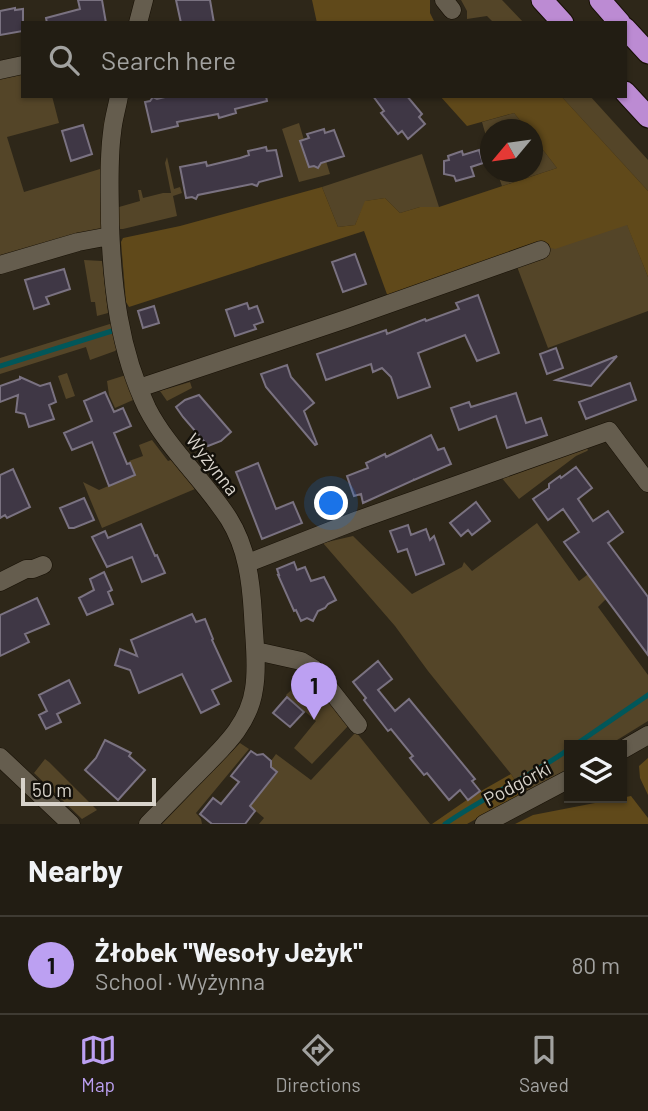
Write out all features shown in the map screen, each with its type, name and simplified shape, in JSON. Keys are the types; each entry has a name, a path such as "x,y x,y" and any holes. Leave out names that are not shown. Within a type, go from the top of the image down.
{"highway":[{"path":"542,0 561,21"},
{"path":"600,0 619,21"},
{"path":"627,30 648,53"},
{"path":"627,94 648,117"}],"street":[{"path":"139,21 144,0"},
{"path":"0,70 21,65"},
{"name":"Wyżynna","path":"119,98 112,132 110,236 116,304 124,344 139,388 156,425 228,517 239,537 248,562 256,651 254,691 243,722 231,739 148,824"},
{"path":"0,265 78,242 110,236"},
{"path":"139,388 541,250"},
{"path":"248,562 609,431 648,483"},
{"path":"0,582 26,569 43,565"},
{"path":"256,651 301,661 314,669 358,725"},
{"path":"627,747 648,734"},
{"path":"0,757 71,824"},
{"name":"Podgórki","path":"484,824 564,782"}],"shaded area":[{"path":"312,0 430,0 430,13 434,21 317,21"},
{"path":"461,0 502,0 522,21 492,21 487,16 467,19 467,11"},
{"path":"21,70 21,98 53,98 59,123 7,137 24,192 100,169 104,120 108,123 102,230 0,260 0,75"},
{"path":"442,98 563,98 648,191 648,277 627,225 555,249 540,245 388,297 364,231 129,307 126,302 121,242 123,238 180,226 322,187 338,227 355,225 365,201 385,198 400,213 420,207 439,207 515,182 543,182 543,173 557,168 543,150 543,119 519,119 514,113 492,119 480,119 480,122 467,126"},
{"path":"563,98 592,98 648,160 648,191"},
{"path":"514,113 519,119 493,119"},
{"path":"299,123 304,140 300,142 309,167 318,168 326,161 330,174 299,182 282,129"},
{"path":"543,150 557,168 543,173"},
{"path":"422,154 439,207 420,207 400,213 385,198 366,201 355,225 338,227 322,187"},
{"path":"167,157 174,189 180,187 182,193 173,196 177,216 120,229 119,207 140,201 138,190 141,190 143,198 171,193 165,163"},
{"path":"627,224 648,277 648,311 548,348 516,264 336,316 338,312 349,308 353,309 540,245 555,248"},
{"path":"84,260 102,261 108,313 97,316 95,302 91,302"},
{"path":"113,323 117,349 115,351 90,360 86,347 0,374 0,358"},
{"path":"67,373 75,396 66,399 58,376"},
{"path":"126,375 133,400 115,408 107,381"},
{"path":"190,382 192,388 167,401 160,391"},
{"path":"152,440 168,461 173,459 195,489 102,528 83,482 99,490 134,475 129,461 143,456 139,445"},
{"path":"587,448 587,451 576,456 519,499 501,477"},
{"path":"537,523 579,581 595,569 601,579 595,584 606,599 598,607 648,675 648,721 617,740 564,740 564,772 523,793 395,626 323,543 353,536 412,594 462,567 464,562 472,571"},
{"path":"308,674 349,725 312,764 294,748 316,721 286,695"},
{"path":"356,732 430,824 259,824 264,818 250,806 277,772 271,767 271,761 276,754 311,780"},
{"path":"240,743 249,749 196,813 202,824 162,824"},
{"path":"648,758 648,795 640,778 639,766"},
{"path":"45,759 97,810 82,819 34,773"},
{"path":"511,774 523,793 467,824 432,824 474,795"},
{"path":"631,796 648,818 648,824 515,824 533,815 595,803 627,803 627,797"}],"building":[{"path":"78,0 102,0 106,21 47,21 46,18 80,9"},
{"path":"176,0 210,0 214,21 181,21"},
{"path":"23,9 21,31 0,35 0,11"},
{"path":"152,98 266,98 267,101 235,109 236,113 219,118 218,114 177,122 178,126 152,132 145,102"},
{"path":"374,98 409,98 422,114 419,117 425,124 408,139 402,131 398,134 381,113 384,111"},
{"path":"83,125 92,154 71,161 62,131"},
{"path":"324,129 325,133 334,130 344,156 321,163 318,168 309,167 300,141 309,138 307,134"},
{"path":"266,147 267,151 276,150 282,176 259,182 257,186 252,184 198,195 196,199 186,198 180,167 206,162 207,166 240,158 249,155 248,151"},
{"path":"479,150 480,164 471,167 474,176 456,181 454,176 444,174 444,161 449,160 448,156 462,151 463,155"},
{"path":"355,254 366,284 343,292 332,262"},
{"path":"64,269 70,289 46,297 49,304 34,309 25,280"},
{"path":"478,295 499,353 477,361 465,335 418,353 430,387 398,398 391,377 382,368 373,372 371,364 326,380 317,354 459,309 456,303"},
{"path":"247,303 249,309 257,306 263,322 254,325 256,329 235,336 226,310"},
{"path":"154,306 159,323 143,328 138,311"},
{"path":"556,348 563,368 547,374 540,354"},
{"path":"617,356 591,386 556,380"},
{"path":"287,365 291,377 314,403 304,411 317,444 315,445 266,387 261,374"},
{"path":"20,377 40,386 50,383 56,402 49,405 54,419 29,427 25,414 16,412 18,395 0,402 0,386"},
{"path":"630,383 636,400 586,419 579,402"},
{"path":"105,392 114,412 123,408 131,426 114,433 127,464 130,463 135,475 109,486 92,442 72,450 64,433 92,421 84,401"},
{"path":"516,393 526,423 541,418 547,435 507,448 496,416 459,430 451,408 469,402 471,407"},
{"path":"199,395 231,432 221,441 208,446 176,407"},
{"path":"431,435 438,450 444,448 451,464 363,503 361,494 354,496 347,476 368,468 366,463 385,454 386,457"},
{"path":"258,463 276,509 293,502 302,523 262,539 236,472"},
{"path":"576,467 592,488 578,499 593,521 608,511 623,532 608,543 648,597 648,655 564,542 579,532 563,509 548,520 533,499 549,488 553,481"},
{"path":"13,469 30,507 7,518 5,515 0,518 0,475"},
{"path":"84,498 94,520 69,528 60,508"},
{"path":"476,502 490,521 472,535 468,530 461,536 450,523"},
{"path":"141,524 165,573 142,582 132,557 107,567 92,537 105,531 108,538"},
{"path":"408,525 411,535 426,529 430,540 434,536 444,564 416,575 407,549 398,552 390,531"},
{"path":"294,562 297,570 305,567 311,581 324,577 336,600 318,611 313,621 307,618 301,621 278,575 277,569"},
{"path":"104,572 112,590 108,592 113,604 87,615 79,598 94,590 90,579"},
{"path":"37,598 49,624 25,634 29,642 0,656 0,615"},
{"path":"192,614 196,622 205,619 231,681 212,690 219,704 201,713 182,674 139,693 130,670 115,665 120,649 137,656 131,640"},
{"path":"378,661 392,679 378,690 395,711 409,699 475,779 472,781 480,791 468,800 460,790 449,800 427,773 424,775 410,758 413,756 391,729 388,731 364,700 366,698 353,682"},
{"path":"69,680 80,703 57,714 61,722 46,729 39,715 47,711 39,695"},
{"path":"287,697 304,712 290,727 273,713"},
{"path":"105,740 131,753 129,756 145,770 118,800 85,770 96,758"},
{"path":"251,751 257,755 263,754 277,772 250,806 255,811 245,824 212,824 200,814 213,798 221,804 239,782 231,776"}],"waterway":[{"path":"0,366 112,331"},
{"path":"582,740 648,695"},
{"path":"445,824 564,752"}],"place":[{"name":"Żłobek \"Wesoły Jeżyk\"","path":"314,720"}]}
